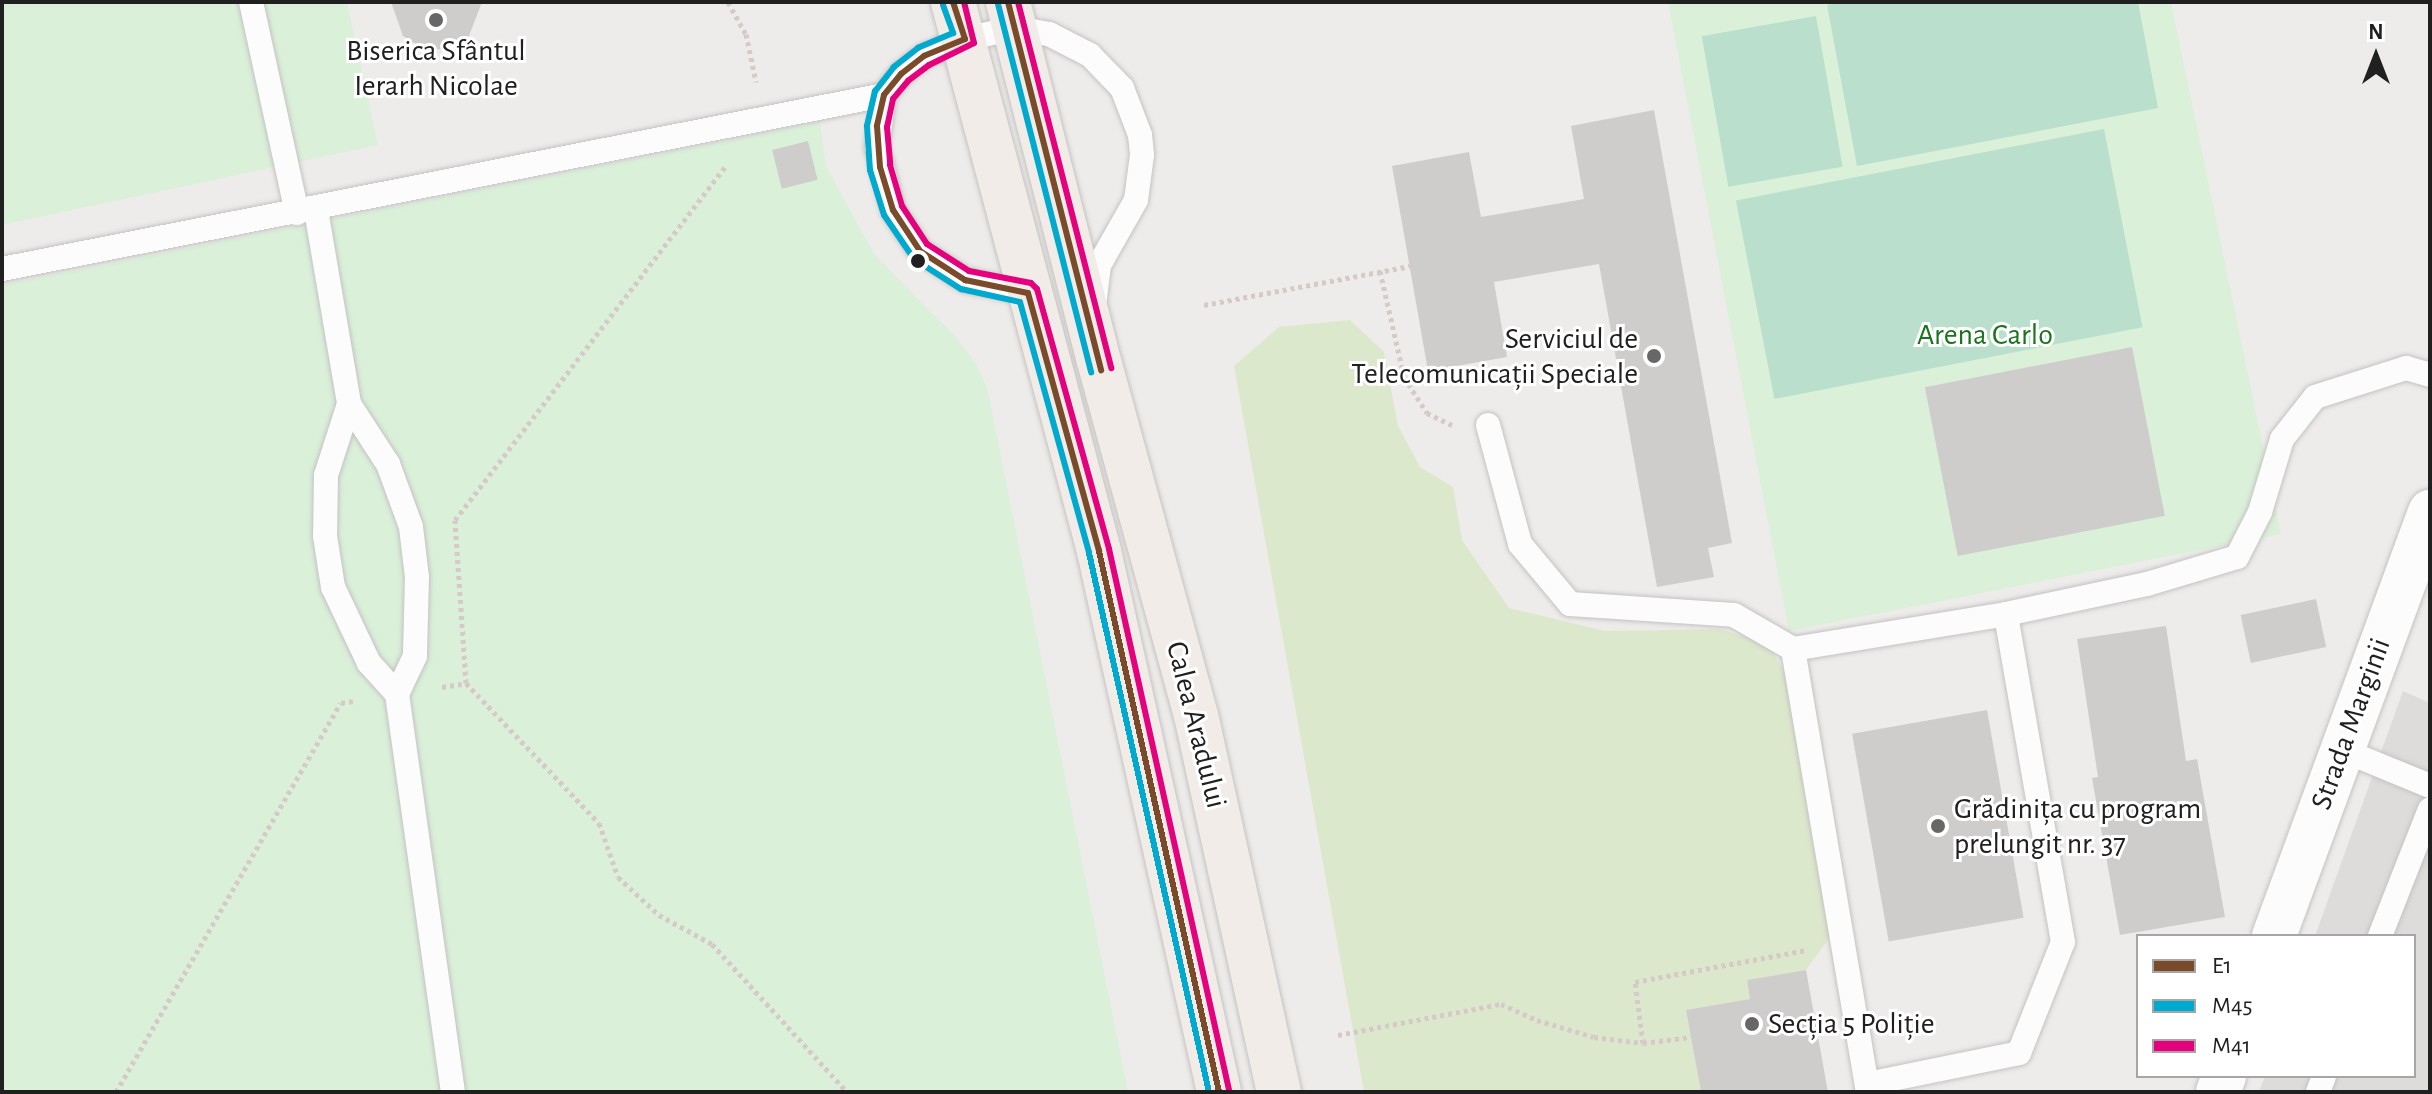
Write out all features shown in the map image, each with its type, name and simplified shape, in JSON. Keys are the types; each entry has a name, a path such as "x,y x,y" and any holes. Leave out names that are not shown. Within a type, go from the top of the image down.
{"main road":[{"name":"Calea Aradului","path":"1012,15 1099,361 1196,715 1279,1092"},
{"name":"Calea Aradului","path":"959,20 1028,293 1099,551 1219,1092"}],"street":[{"name":"Strada Marginii","path":"2275,934 2340,749 2430,512"}],"lane":[{"path":"251,2 306,212 349,404 388,464 411,527 417,577 415,656 397,694 453,1092"},
{"name":"Calea Aradului","path":"884,95 901,74 924,56 959,20 1012,15 1069,41 1099,62 1122,88 1140,135 1141,180 1136,200 1099,265 1096,282 1099,361"},
{"path":"2,269 306,212 884,95 877,126 880,167 893,210 903,230 920,251 944,270 985,286 1028,293"},
{"path":"1488,425 1520,544 1570,604 1734,615 1793,649 2006,614 2147,584 2237,557 2260,512 2282,439 2315,397 2406,368 2430,375"},
{"path":"349,404 326,475 325,536 333,587 369,663 397,694"},
{"path":"1793,649 1868,1088 2019,1053 2063,942 2006,614"},
{"path":"2340,749 2430,786"},
{"path":"2381,934 2430,809"}],"path":[{"path":"728,2 746,34 763,118"},
{"path":"1204,305 1410,266"},
{"path":"1380,271 1404,377 1427,413 1457,428 1488,425"},
{"path":"466,683 599,823 618,877 659,915 712,944 847,1092"},
{"path":"1643,1043 1635,982 1843,943"},
{"path":"1338,1035 1501,1004 1537,1020 1594,1037 1643,1043 1691,1037"}],"shaded area":[{"path":"2403,691 2430,703 2430,1092 2259,1092 2264,1078 2416,1078 2416,934 2316,934"}],"green space":[{"path":"2,2 347,2 378,145 2,225"},
{"name":"Arena Carlo","path":"1668,2 2171,2 2281,534 1789,631"},
{"path":"1843,2 2138,2 2158,108 1857,166 1827,5"},
{"path":"1816,16 1843,167 1728,187 1702,36"},
{"path":"820,122 826,166 874,254 956,337 976,364 987,387 1128,1092 2,1092 2,285"},
{"path":"2104,129 2143,327 1774,399 1736,201"},
{"path":"1350,320 1384,352 1398,426 1420,467 1453,487 1462,540 1509,608 1605,631 1720,629 1768,644 1791,683 1835,930 1806,970 1747,980 1750,999 1686,1010 1701,1092 1364,1092 1234,366 1279,327"}],"building":[{"name":"Biserica Sfântul Ierarh Nicolae","path":"391,2 482,2 467,41 429,52 403,36"},
{"path":"1654,110 1732,543 1708,548 1714,577 1657,587 1599,264 1494,282 1507,357 1428,371 1392,166 1469,152 1481,217 1584,199 1571,126"},
{"path":"808,141 818,180 782,189 772,150"},
{"path":"2132,347 2165,516 1958,556 1925,387"},
{"path":"2316,599 2326,647 2251,663 2241,615"},
{"path":"2166,626 2186,761 2197,759 2225,917 2120,935 2092,778 2098,777 2077,639"},
{"name":"Grădinița cu program prelungit nr. 37","path":"1987,710 2024,918 1889,942 1852,734"},
{"name":"Secția 5 Poliție","path":"1806,970 1828,1092 1701,1092 1686,1010 1750,999 1747,980"}],"transit line":[{"name":"E1","path":"953,2 965,39 924,56 901,74 884,95 877,126 880,167 893,210 920,251 965,280 1028,293 1099,551 1219,1092"},
{"name":"M41","path":"964,2 974,43 929,65 908,81 893,99 887,127 890,165 902,206 927,244 969,271 1031,283 1037,289 1109,549 1229,1090"},
{"name":"E1","path":"1008,2 1101,370"},
{"name":"M41","path":"1018,2 1111,368"},
{"name":"M45","path":"998,4 1091,372"},
{"name":"M45","path":"943,5 953,33 918,48 894,67 875,91 867,126 870,170 884,215 914,259 961,289 1020,302 1089,553 1209,1092"}],"place":[{"name":"Biserica Sfântul Ierarh Nicolae","path":"436,20"},
{"name":"Serviciul de Telecomunicații Speciale","path":"1654,356"},
{"name":"Grădinița cu program prelungit nr. 37","path":"1938,826"},
{"name":"Secția 5 Poliție","path":"1752,1024"}]}
